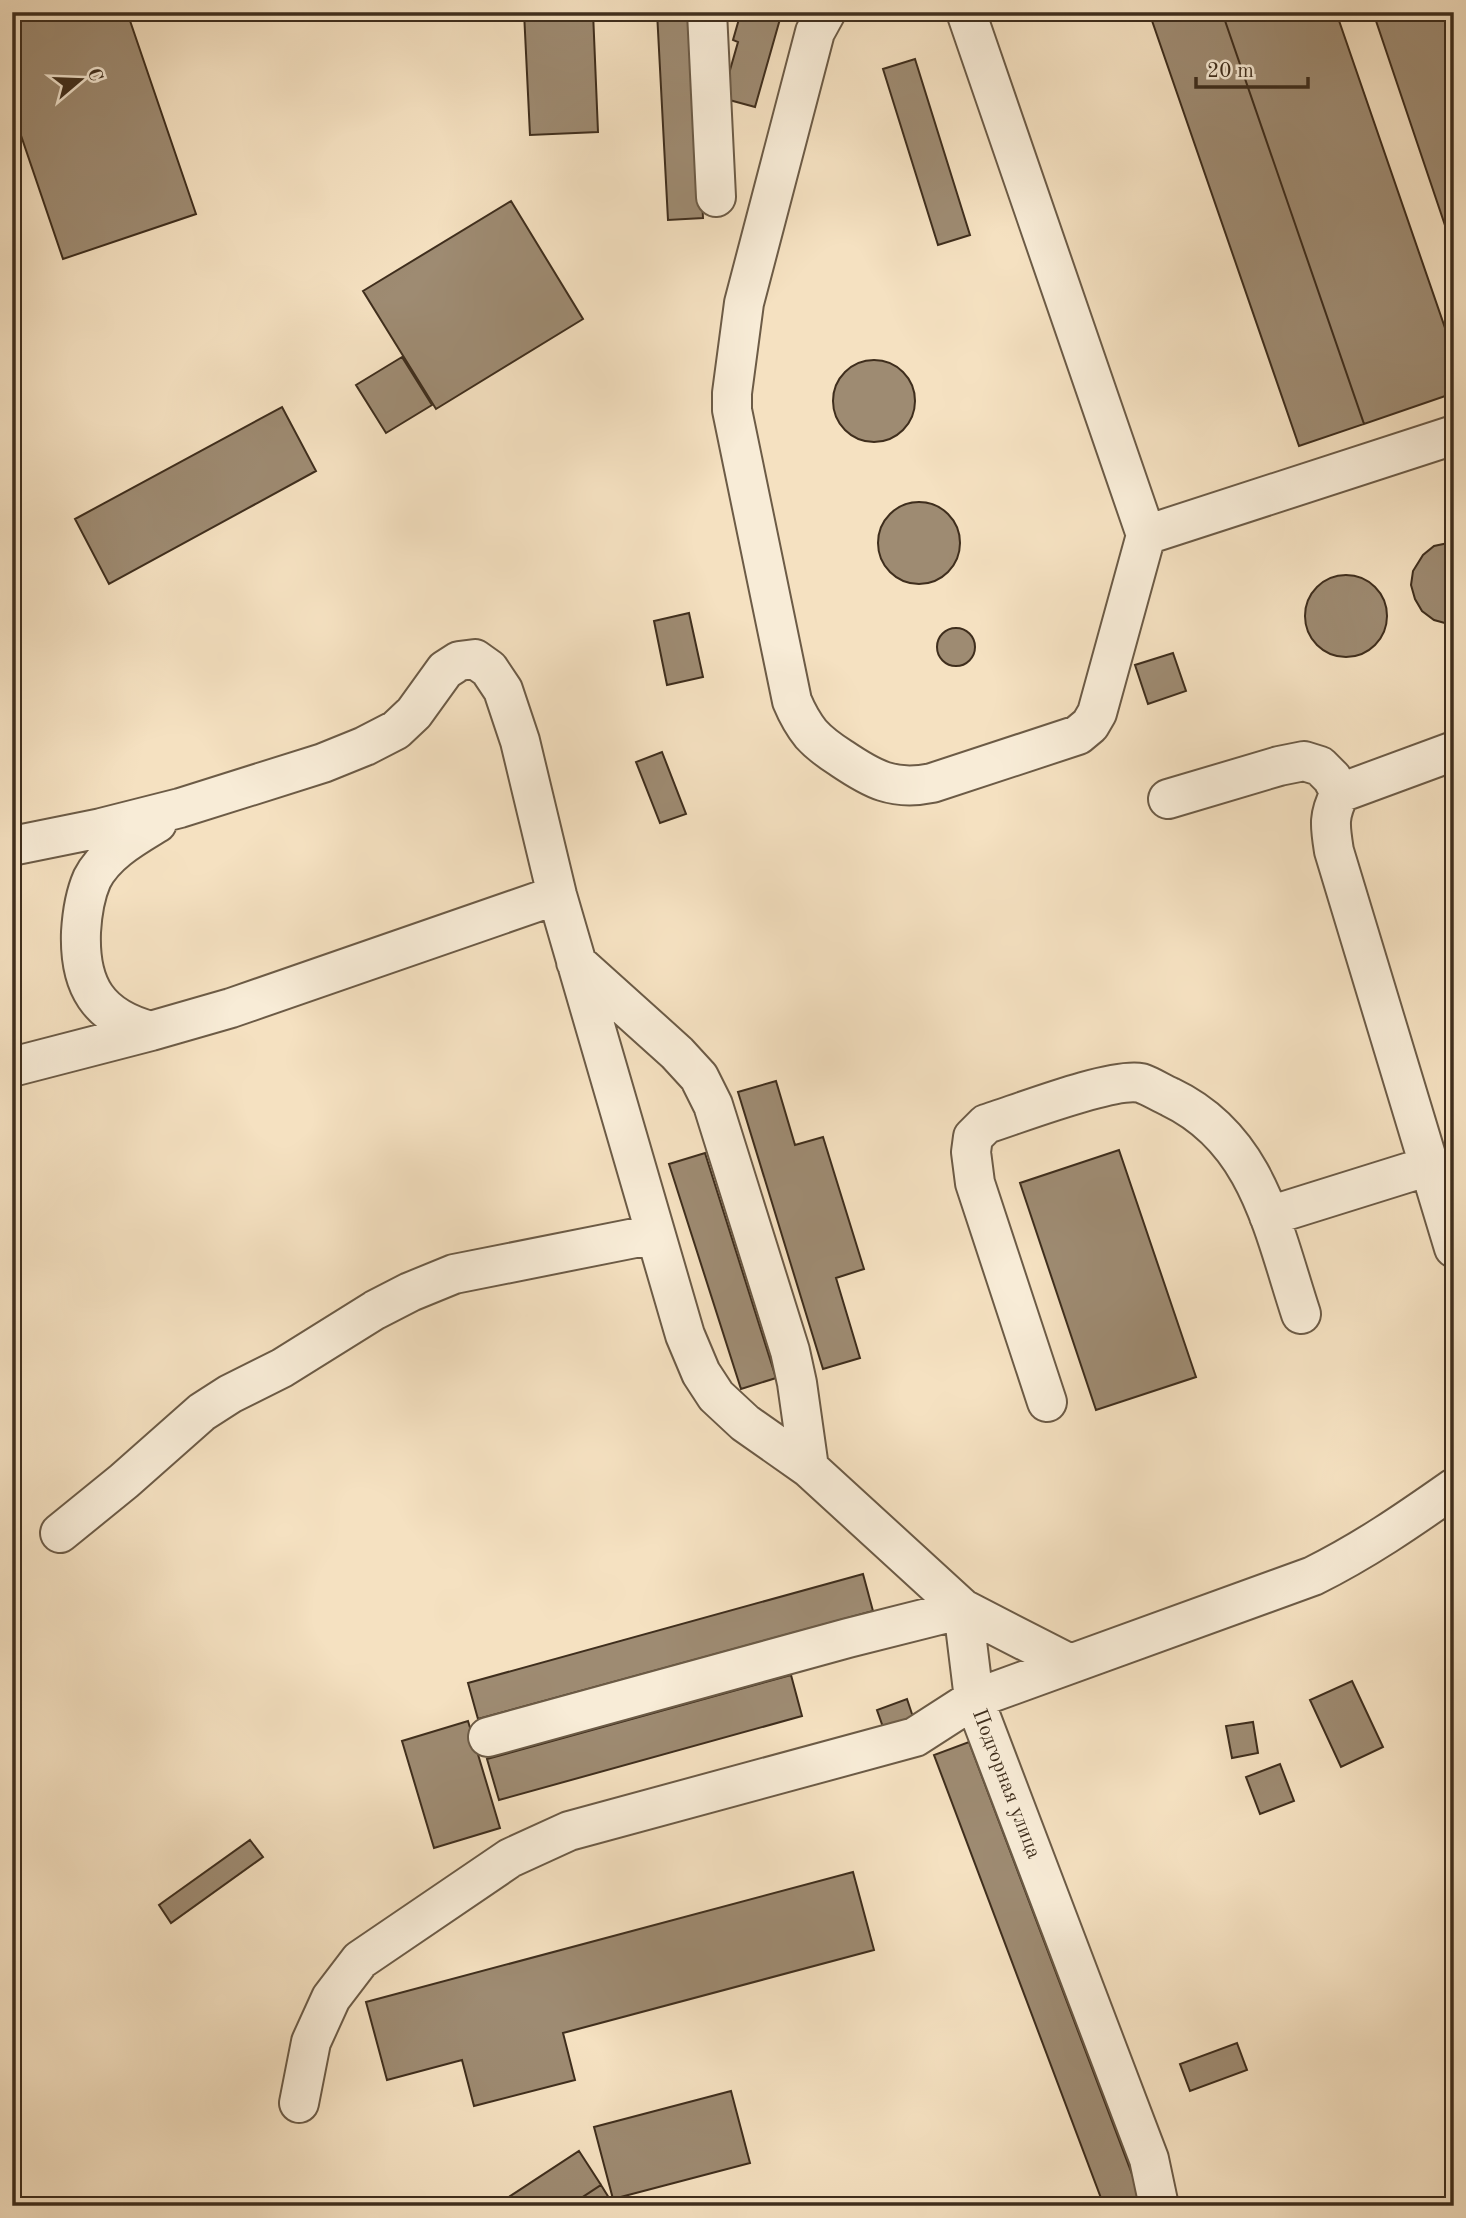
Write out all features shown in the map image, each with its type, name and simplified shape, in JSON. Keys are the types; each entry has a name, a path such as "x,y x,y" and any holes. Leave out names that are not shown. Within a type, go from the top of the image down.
{"street":[{"path":"707,12 716,197"},
{"path":"825,12 815,32 744,303 732,410 792,701 800,718 823,746 866,775 880,781 913,787 1079,735 1090,725 1097,713 1146,535 966,12"},
{"path":"1146,535 1454,435"},
{"path":"12,846 180,808 323,763 396,730 414,713 445,670 459,661 475,659 489,669 503,690 520,741 576,962 685,1335 701,1373 716,1396 745,1423 809,1468 963,1609 1070,1664"},
{"path":"1452,1233 1429,1167 1334,850 1331,829 1332,810 1340,793 1454,751"},
{"path":"1168,799 1304,761 1320,766 1332,778 1340,793"},
{"path":"151,1031 130,1026 115,1017 98,1001 85,978 80,949 82,915 93,878 118,847 180,808"},
{"path":"12,1067 230,1008 557,895"},
{"path":"576,962 677,1053 699,1077 713,1105 790,1351 809,1468"},
{"path":"1047,1402 975,1184 971,1152 973,1137 986,1124 1108,1085 1140,1083 1187,1105 1228,1140 1251,1172 1269,1216 1301,1314"},
{"path":"1269,1216 1429,1167"},
{"path":"60,1533 202,1412 410,1292 454,1274 655,1234"},
{"name":"Подгорная улица","path":"1159,2206 1149,2159 974,1699 1314,1576 1387,1536 1454,1488"},
{"path":"299,2103 311,2042 331,1998 360,1960 510,1858 569,1831 915,1737 974,1699 963,1609"},
{"path":"488,1737 963,1609"}],"building":[{"path":"12,12 127,12 196,214 63,259 12,109"},
{"path":"524,12 593,12 598,132 530,135"},
{"path":"657,12 692,12 703,218 668,220"},
{"path":"741,12 782,12 755,107 722,98 738,42 733,40"},
{"path":"1149,12 1222,12 1364,424 1299,446"},
{"path":"1222,12 1336,12 1454,354 1454,393 1364,424"},
{"path":"1373,12 1454,12 1454,252"},
{"path":"915,59 970,235 938,245 883,69"},
{"path":"511,201 583,319 436,409 363,291"},
{"path":"402,357 432,405 386,433 356,385"},
{"path":"874,360 890,363 903,372 912,385 915,401 912,417 903,430 890,439 874,442 858,439 845,430 836,417 833,401 836,385 845,372 858,363"},
{"path":"282,407 316,471 109,584 75,519"},
{"path":"919,502 935,505 948,514 957,527 960,543 957,559 948,572 935,581 919,584 903,581 890,572 881,559 878,543 881,527 890,514 903,505"},
{"path":"1453,542 1452,625 1434,620 1422,611 1411,585 1413,571 1423,555 1434,546"},
{"path":"1346,575 1362,578 1375,587 1384,600 1387,616 1384,632 1375,645 1362,654 1346,657 1330,654 1317,645 1308,632 1305,616 1308,600 1317,587 1330,578"},
{"path":"689,613 703,677 667,685 654,621"},
{"path":"956,628 969,634 975,647 969,660 956,666 943,660 937,647 943,634"},
{"path":"1173,653 1186,691 1148,704 1135,665"},
{"path":"662,752 686,814 660,823 636,762"},
{"path":"776,1081 795,1145 823,1137 864,1269 836,1278 860,1358 823,1369 738,1092"},
{"path":"1119,1150 1196,1377 1096,1410 1020,1183"},
{"path":"705,1153 776,1378 741,1389 669,1164"},
{"path":"863,1574 873,1611 478,1719 468,1683"},
{"path":"791,1675 802,1716 499,1800 487,1759"},
{"path":"1352,1681 1383,1747 1341,1767 1310,1700"},
{"path":"907,1699 914,1720 884,1730 877,1710"},
{"path":"468,1721 500,1828 434,1848 402,1741"},
{"path":"1253,1722 1258,1753 1232,1758 1226,1726"},
{"path":"969,1742 1144,2206 1104,2206 934,1755"},
{"path":"1280,1764 1294,1801 1260,1814 1246,1777"},
{"path":"250,1840 263,1857 171,1923 159,1905"},
{"path":"853,1872 874,1950 563,2033 575,2080 474,2106 462,2060 387,2080 366,2002"},
{"path":"1237,2043 1247,2070 1190,2091 1180,2064"},
{"path":"731,2091 750,2163 613,2199 594,2127"},
{"path":"579,2151 601,2185 569,2206 495,2206"},
{"path":"601,2185 614,2206 569,2206"}]}
